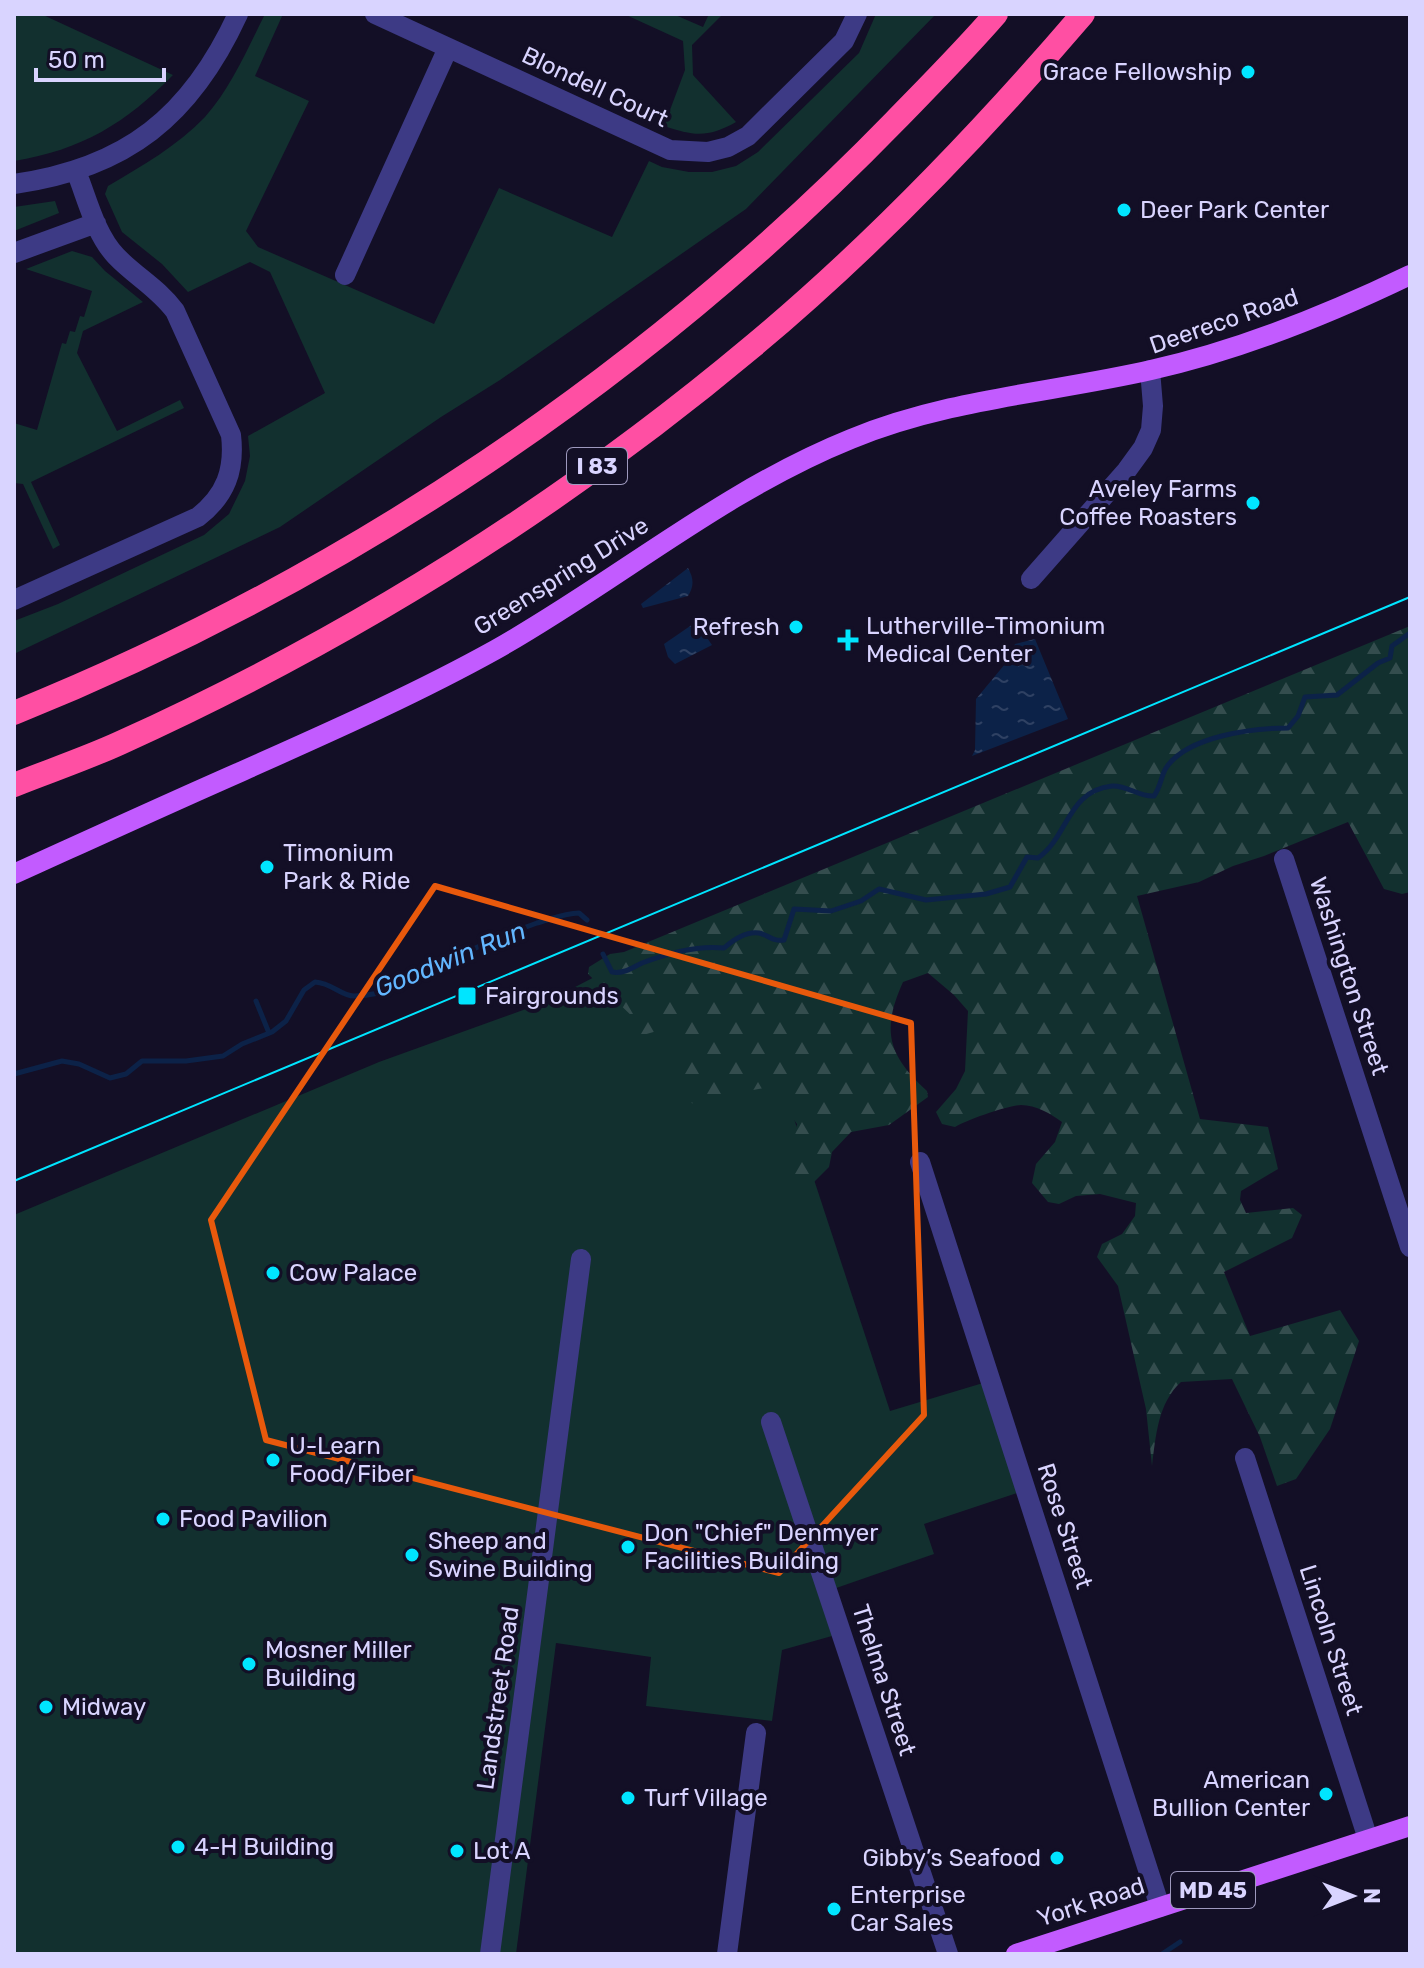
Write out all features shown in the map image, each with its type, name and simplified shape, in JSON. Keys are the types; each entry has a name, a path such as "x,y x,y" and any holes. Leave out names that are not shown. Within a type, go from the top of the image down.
{"highway":[{"name":"I 83","path":"14,713 90,683 170,645 296,579 458,482 575,400 714,292 841,176 996,14"},
{"name":"I 83","path":"14,785 118,744 332,636 493,538 628,444 754,345 887,225 1016,93 1083,14"}],"main road":[{"name":"Deereco Road","path":"1150,370 1282,330 1410,275"},
{"name":"Greenspring Drive","path":"14,874 405,698 543,622 721,505 819,453 893,423 949,407 1150,370"},
{"name":"York Road","path":"1016,1954 1410,1826"}],"street":[{"path":"14,184 76,171 136,142 176,110 206,75 238,14"},
{"name":"Blondell Court","path":"375,14 670,150 708,152 728,147 748,136 844,41 857,14"},
{"path":"345,275 448,48"},
{"path":"14,600 198,517 212,506 231,473 231,435 175,311 164,295 114,254 96,223 76,171"},
{"path":"14,253 96,223"},
{"name":"Deereco Road","path":"1031,579 1143,448 1151,430 1150,370"},
{"name":"Washington Street","path":"1284,859 1410,1247"},
{"name":"Rose Street","path":"920,1162 1160,1907"},
{"name":"Landstreet Road","path":"490,1954 581,1259"},
{"name":"Thelma Street","path":"771,1422 948,1954"},
{"name":"Lincoln Street","path":"1245,1458 1368,1839"},
{"path":"727,1954 756,1733"}],"highlighted area":[{"path":"435,886 911,1023 924,1415 779,1573 266,1440 211,1220"}],"green space":[{"path":"14,14 41,14 173,75 138,107 101,132 61,150 14,161"},
{"path":"265,14 283,14 255,76 309,101 246,231 258,247 434,324 499,188 612,237 649,161 689,172 712,172 736,166 758,152 859,53 876,14 936,14 746,209 500,380 280,527 14,654 14,621 58,604 204,535 229,514 245,481 250,456 248,436 325,393 270,272 250,262 188,292 162,264 122,232 105,194 108,186 171,146 205,117 231,81"},
{"path":"624,14 673,14 703,27 709,14 723,14 692,45 693,75 736,122 701,134 664,126 685,70 683,41"},
{"path":"55,201 59,213 14,231 14,207"},
{"path":"72,251 92,257 143,302 83,331 77,353 117,431 180,400 184,408 31,482 60,545 53,549 23,484 14,483 14,423 37,430 62,343 66,344 70,331 75,332 80,316 84,317 92,291 26,269"},
{"path":"1410,626 1410,892 1402,894 1384,889 1348,822 1199,882 1137,896 1200,1119 1268,1127 1278,1169 1241,1191 1240,1200 1246,1213 1293,1208 1302,1215 1292,1238 1224,1272 1250,1336 1340,1310 1359,1341 1330,1429 1296,1479 1277,1486 1260,1437 1232,1379 1181,1382 1173,1390 1157,1431 1152,1466 1146,1409 1118,1286 1097,1257 1102,1244 1122,1234 1135,1216 1136,1203 1100,1194 1076,1196 1059,1204 1048,1202 1032,1183 1036,1164 1055,1142 1062,1122 1038,1108 1015,1106 955,1127 942,1124 936,1112 956,1089 965,1071 968,1011 928,973 903,982 896,999 891,1029 896,1054 927,1091 928,1097 889,1125 851,1132 832,1152 829,1167 813,1183 787,1178 797,1124 770,1087 742,1092 712,1107 686,1102 682,1063 671,1027 636,1037 635,1019 588,974 589,967 610,954 624,952"},
{"path":"662,942 758,1009 890,1411 983,1383 1017,1493 924,1524 934,1554 819,1594 832,1636 782,1650 772,1721 646,1706 651,1657 556,1643 516,1954 14,1954 14,1215 379,1062 548,1001"}],"water":[{"path":"688,568 692,582 688,596 643,608 641,604"},
{"path":"696,622 712,645 675,664 668,657 664,644"},
{"path":"1035,639 1068,719 972,756 975,750 976,699 1005,664 1015,644"}],"waterway":[{"name":"Goodwin Run","path":"603,954 612,972 620,972 682,951 724,948 749,933 784,940 794,909 831,911 861,901 879,889 926,900 986,894 1010,887 1027,857 1038,858 1048,849 1086,796 1112,786 1154,796 1166,768 1189,748 1240,732 1288,728 1298,716 1305,697 1337,695 1378,663 1390,658 1392,646 1410,633"},
{"name":"Goodwin Run","path":"14,1074 62,1061 79,1064 110,1078 126,1074 142,1061 186,1061 223,1056 242,1044 272,1032 286,1021 304,990 315,982 354,996 383,992 481,945 537,923 574,913 587,920"},
{"path":"256,1001 269,1033"},
{"path":"1162,1954 1180,1942"}],"tram line":[{"path":"14,1181 1410,597"}],"place":[{"name":"Grace Fellowship","path":"1248,72"},
{"name":"Deer Park Center","path":"1124,210"},
{"name":"Aveley Farms Coffee Roasters","path":"1253,503"},
{"name":"Refresh","path":"796,627"},
{"name":"Lutherville-Timonium Medical Center","path":"848,640"},
{"name":"Timonium Park & Ride","path":"267,867"},
{"name":"Fairgrounds","path":"467,996"},
{"name":"Cow Palace","path":"273,1273"},
{"name":"U-Learn Food/Fiber","path":"273,1460"},
{"name":"Food Pavilion","path":"163,1519"},
{"name":"Don \"Chief\" Denmyer Facilities Building","path":"628,1547"},
{"name":"Sheep and Swine Building","path":"412,1555"},
{"name":"Mosner Miller Building","path":"249,1664"},
{"name":"Midway","path":"46,1707"},
{"name":"American Bullion Center","path":"1326,1794"},
{"name":"Turf Village","path":"628,1798"},
{"name":"4-H Building","path":"178,1847"},
{"name":"Lot A","path":"457,1851"},
{"name":"Gibby’s Seafood","path":"1057,1858"},
{"name":"Enterprise Car Sales","path":"834,1909"}]}
